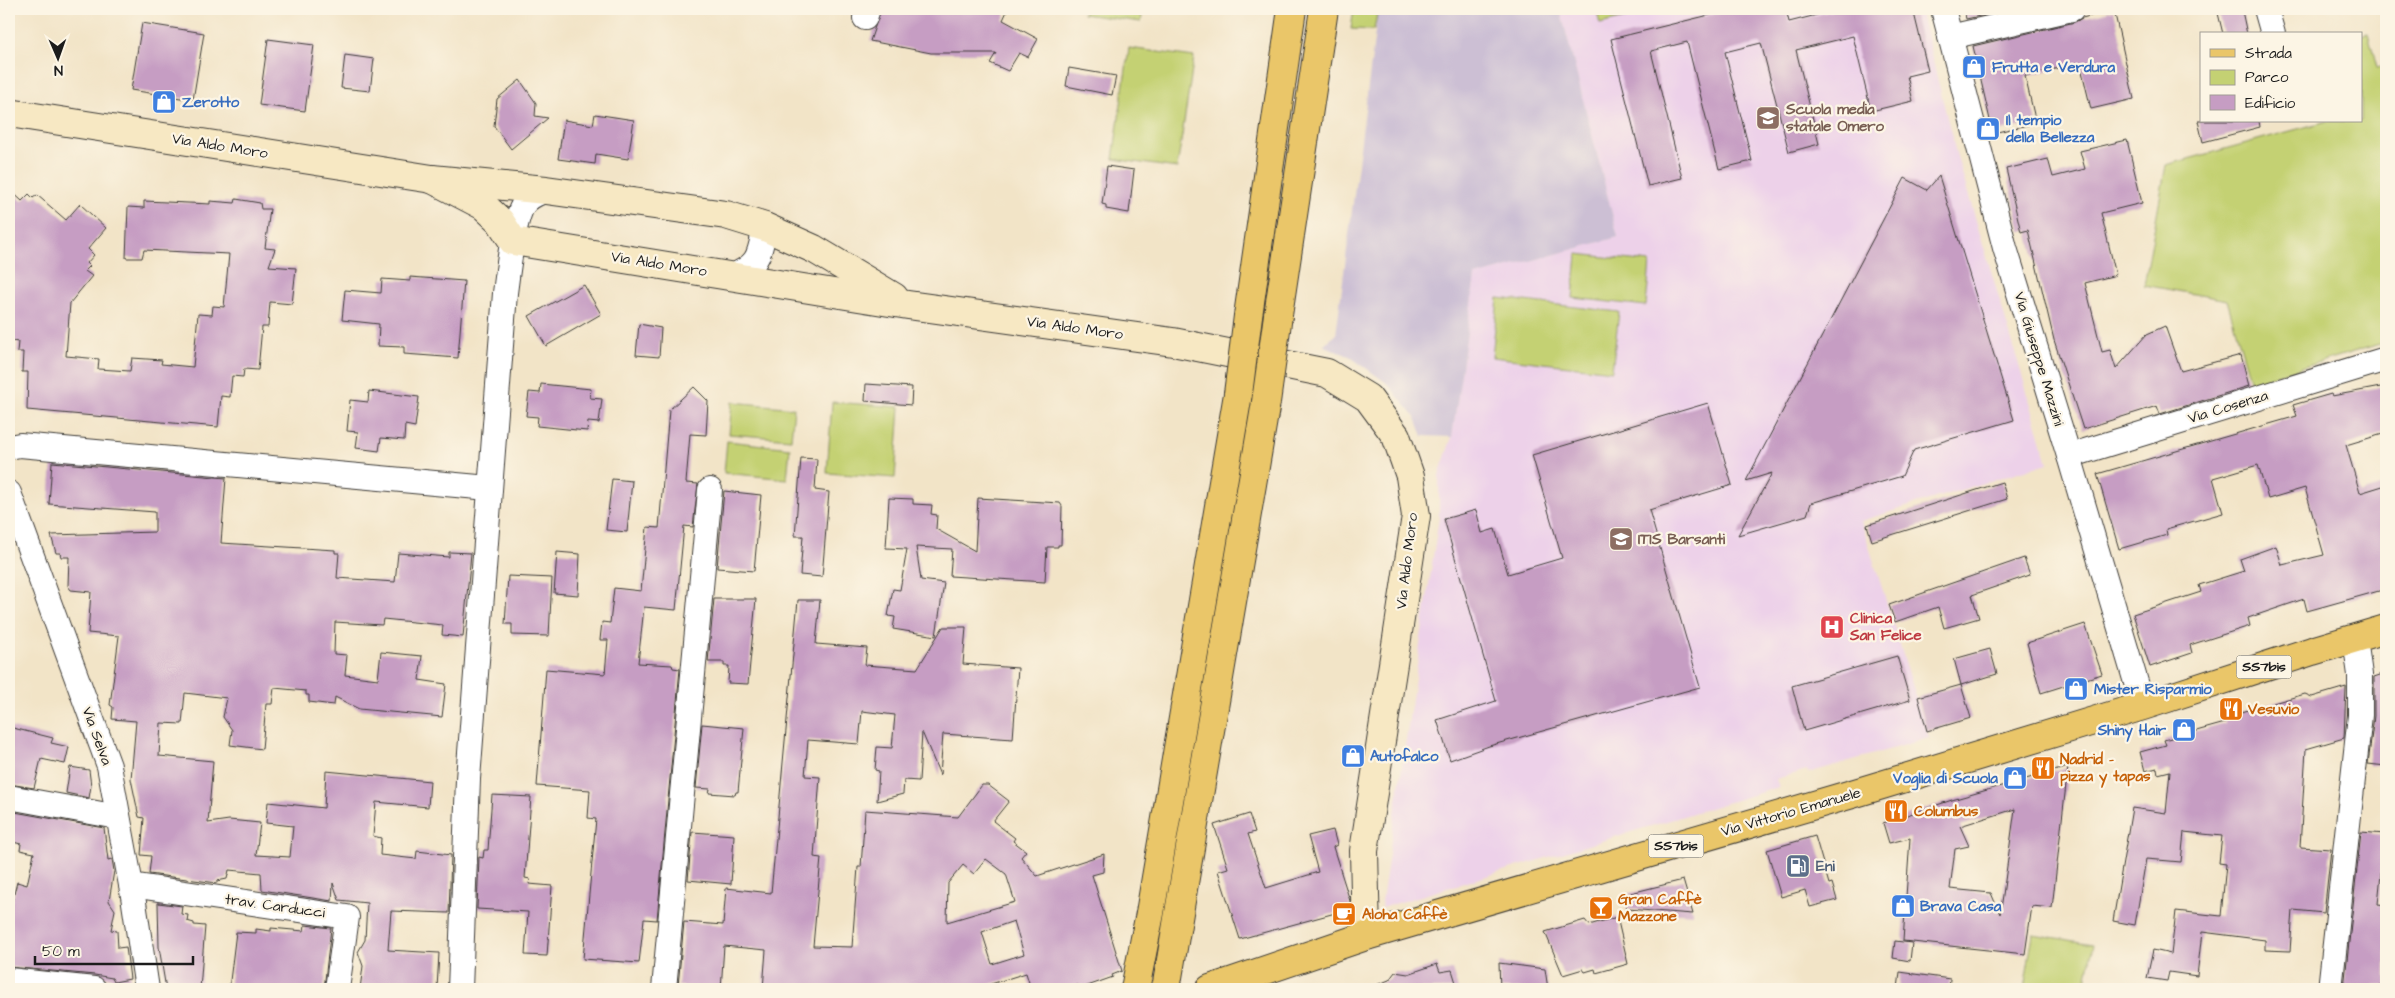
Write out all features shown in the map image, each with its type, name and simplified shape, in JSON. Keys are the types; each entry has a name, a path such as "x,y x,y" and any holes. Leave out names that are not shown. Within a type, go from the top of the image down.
{"main road":[{"path":"1135,989 1150,913 1238,394 1292,9"},
{"path":"1166,989 1266,402 1324,9"},
{"name":"SS7bis","path":"2143,706 2386,629"},
{"name":"Via Vittorio Emanuele","path":"1210,989 1366,936 2143,706"}],"street":[{"name":"Via Giuseppe Mazzini","path":"1943,9 2005,248 2070,456 2143,706"},
{"path":"1950,38 2072,9"},
{"path":"2266,9 2272,32"},
{"name":"Via Aldo Moro","path":"9,113 432,179 546,190 726,215 765,227 814,249 908,305"},
{"name":"Via Aldo Moro","path":"432,179 484,206 500,221 513,241 908,305 1173,342 1327,373 1368,398 1396,436 1410,476 1416,516 1364,851 1366,936"},
{"path":"460,989 468,779 505,293 513,241 523,206 531,196 546,190"},
{"path":"732,276 749,269 758,259 765,227"},
{"name":"Via Cosenza","path":"2070,456 2386,359"},
{"path":"9,447 20,445 490,488"},
{"path":"664,989 710,490"},
{"name":"Via Selva","path":"9,493 109,766 131,885 146,989"},
{"path":"2330,989 2360,715 2360,675 2355,639"},
{"path":"9,797 118,817"},
{"name":"trav. Carducci","path":"131,885 347,917 337,989"},
{"path":"9,980 94,989"}],"shaded area":[{"path":"1378,9 1560,9 1618,237 1475,276 1452,437 1423,436 1416,418 1387,383 1349,356 1323,345 1336,335"},
{"name":"ITIS Barsanti","path":"1560,9 1920,9 1956,153 2048,463 1861,521 1929,738 1808,773 1807,770 1776,779 1779,787 1381,908 1439,517 1439,475 1452,437 1475,276 1618,237"}],"green space":[{"path":"1084,9 1143,9 1141,22 1083,14"},
{"path":"1354,9 1378,9 1374,30 1351,29"},
{"path":"1596,9 1635,9 1637,15 1600,24"},
{"path":"2368,33 2377,67 2386,65 2386,342 2251,383 2227,300 2144,285 2166,165 2323,122 2362,122 2362,35"},
{"path":"1129,48 1194,57 1177,168 1113,159"},
{"path":"1577,254 1650,262 1646,306 1573,298"},
{"path":"1498,298 1619,312 1612,371 1492,357"},
{"path":"732,402 794,408 791,439 729,434"},
{"path":"832,402 900,407 895,478 827,473"},
{"path":"727,441 790,448 787,479 724,473"},
{"path":"2033,934 2093,944 2085,989 2024,989"}],"building":[{"path":"881,9 1008,9 1003,20 1038,39 1028,57 1019,53 1008,71 990,63 996,53 931,53 870,41"},
{"path":"1734,9 1786,9 1789,22 1840,9 1913,9 1928,71 1907,76 1913,101 1871,111 1853,36 1796,50 1819,144 1789,152 1761,43 1725,52 1752,161 1719,169 1687,42 1651,51 1682,178 1648,186 1611,39"},
{"path":"1964,9 2012,9 1966,19"},
{"path":"2217,9 2233,9 2234,13 2242,11 2247,32 2223,32"},
{"path":"2114,10 2134,99 2091,109 2080,63 2025,76 2036,123 1993,133 1973,46 2075,22 2082,18"},
{"path":"142,23 204,33 193,100 131,90"},
{"path":"268,39 314,45 305,111 259,105"},
{"path":"345,55 374,59 370,91 341,88"},
{"path":"1069,68 1116,76 1112,95 1066,86"},
{"path":"520,80 536,103 535,116 548,118 511,149 494,126 497,99"},
{"path":"595,114 634,120 628,159 596,154 595,164 558,159 564,120 593,125"},
{"path":"2198,121 2259,122 2260,127 2203,142"},
{"path":"2127,140 2142,203 2101,213 2116,275 2085,283 2102,352 2110,350 2116,369 2147,334 2165,326 2181,371 2241,355 2249,386 2160,414 2157,406 2083,429 2054,340 2028,230 2021,232 2006,169 2048,159 2053,177 2085,169 2080,151"},
{"path":"1107,166 1134,170 1129,213 1106,209 1106,205 1102,204"},
{"path":"1939,176 2014,420 1914,450 1902,476 1811,503 1807,515 1738,535 1772,473 1746,481 1905,178 1927,190"},
{"path":"9,189 22,201 29,194 33,198 37,195 66,220 80,204 106,228 88,249 94,255 87,263 90,266 85,271 92,276 70,303 66,356 99,359 98,369 130,371 132,358 162,360 161,364 193,367 198,314 212,315 213,306 224,307 229,254 144,250 142,258 126,258 128,207 144,208 144,201 210,204 210,201 235,203 236,199 260,203 261,209 270,209 265,248 275,249 269,266 296,268 292,304 270,302 268,327 262,327 258,370 244,369 243,377 232,376 230,397 221,396 218,427 27,410 28,372 22,372 23,352 17,352 18,342 12,341 12,314 9,317"},
{"path":"410,277 464,281 458,358 404,354 404,347 378,346 379,324 342,320 345,290 381,293 382,279 410,281"},
{"path":"584,285 601,314 546,346 529,316"},
{"path":"639,324 661,328 659,357 636,355"},
{"path":"541,384 591,389 590,398 602,399 599,423 588,422 587,431 537,426 538,417 526,416 529,392 540,393"},
{"path":"866,384 912,387 911,405 865,401"},
{"path":"2386,386 2386,433 2346,445 2360,493 2386,485 2386,589 2307,611 2304,599 2248,618 2250,626 2190,645 2192,653 2150,667 2133,614 2201,592 2199,585 2244,571 2240,559 2276,546 2282,565 2324,555 2305,488 2268,499 2258,465 2213,478 2223,513 2166,529 2167,535 2119,549 2097,474 2297,416 2293,405 2331,394 2332,396"},
{"path":"694,387 708,401 706,435 690,434 686,483 698,484 693,527 684,526 676,610 644,607 638,663 672,665 673,668 680,669 657,920 644,919 639,963 583,959 596,819 588,818 590,790 537,786 546,669 605,674 608,640 600,640 602,622 610,623 614,588 641,591 647,527 659,528 669,410"},
{"path":"369,391 419,397 415,427 405,425 404,440 381,438 379,451 356,448 358,432 347,431 350,400 368,402"},
{"path":"1708,403 1732,485 1649,510 1700,687 1489,746 1450,760 1437,720 1496,701 1444,519 1476,510 1482,533 1495,529 1508,574 1562,558 1532,455"},
{"path":"801,458 817,459 815,490 829,492 822,577 800,575 803,536 795,536"},
{"path":"52,462 226,478 221,543 335,550 335,553 339,553 337,578 395,582 398,553 449,557 449,552 471,553 463,637 442,635 443,625 383,619 382,625 335,622 334,654 347,655 345,675 378,679 381,652 422,656 419,680 446,684 442,717 359,709 335,697 334,705 309,702 309,695 306,695 306,691 274,688 272,704 266,704 262,749 230,745 232,730 223,717 227,698 185,693 182,724 161,723 159,756 213,761 208,823 229,820 260,823 256,855 290,857 293,826 266,823 268,802 324,808 326,771 430,781 428,807 376,802 373,836 381,838 380,855 416,859 417,851 451,855 449,913 391,911 388,950 439,953 437,989 360,989 363,966 358,952 365,940 367,903 339,900 333,883 332,901 262,890 261,873 229,870 227,879 217,881 217,883 149,874 151,856 141,855 144,818 139,817 131,779 136,721 112,719 113,707 110,705 119,636 88,633 91,592 71,590 68,586 69,557 61,557 60,553 56,553 51,535 155,532 155,512 49,504"},
{"path":"612,479 632,481 627,532 606,530"},
{"path":"2002,482 2007,499 1872,541 1867,525"},
{"path":"724,491 761,495 754,571 717,568"},
{"path":"889,498 913,499 913,504 932,505 931,514 937,515 936,529 975,551 978,498 1060,503 1062,506 1061,545 1058,545 1058,547 1047,547 1045,582 950,576 952,549 916,547 921,580 944,583 936,636 893,629 895,617 888,616 893,589 900,590 907,549 886,548"},
{"path":"557,552 580,554 578,595 554,593"},
{"path":"2024,558 2030,575 1972,595 1979,618 1944,628 1938,607 1895,622 1889,605"},
{"path":"508,576 552,578 549,636 512,635 512,624 505,624"},
{"path":"714,599 756,599 748,684 728,683 729,666 724,666 724,662 708,662"},
{"path":"798,600 820,600 816,644 867,648 865,665 917,669 943,627 966,627 963,664 1018,668 1013,739 943,734 940,775 922,732 919,781 904,780 903,794 877,801 879,771 875,770 877,747 892,748 895,715 862,711 859,744 808,740 805,776 820,777 814,857 821,858 813,946 852,947 858,867 861,867 865,810 958,817 982,785 988,785 1009,801 993,821 1015,838 1013,841 1026,851 1021,857 1037,876 1104,854 1103,872 1092,875 1122,971 1112,975 1113,977 1079,989 1078,985 1063,989 1031,989 1026,973 975,989 763,989 766,950 724,946 721,989 678,986 684,922 723,925 726,888 771,893","holes":["986,859 1006,874 1015,902 947,922 948,883 963,865 974,874","1014,921 1024,954 992,964 982,932"]},
{"path":"2085,624 2102,674 2041,693 2027,643"},
{"path":"1990,649 1997,674 1961,685 1954,659"},
{"path":"1897,656 1910,700 1804,731 1792,686"},
{"path":"2386,673 2386,766 2368,764 2374,716 2374,677"},
{"path":"1961,685 1971,718 1927,731 1918,697"},
{"path":"2346,687 2344,738 2306,749 2300,847 2331,849 2324,913 2293,910 2290,951 2265,950 2265,940 2202,932 2197,976 2169,972 2167,981 2147,978 2153,950 2171,954 2176,911 2221,916 2226,864 2219,863 2222,836 2184,832 2181,862 2146,859 2135,925 2113,921 2132,808 2166,813 2170,771 2158,774 2157,768 2145,771 2140,752 2166,745 2164,740 2225,723 2224,717 2305,694 2312,697"},
{"path":"702,724 744,728 738,792 735,795 709,793 710,789 696,788"},
{"path":"9,727 53,738 51,743 69,747 65,764 41,759 34,788 9,784"},
{"path":"70,767 89,770 91,786 89,798 66,793"},
{"path":"2068,767 2052,908 2032,906 2025,954 1903,941 1910,838 1889,843 1883,823 1952,800","holes":["2015,809 2000,914 1991,893 1950,889 1955,849 1969,846 1960,826"]},
{"path":"492,795 531,797 525,878 530,879 529,884 552,886 547,956 525,955 528,912 477,909 479,857 483,858 484,850 488,850"},
{"path":"9,811 104,828 108,860 112,859 114,871 109,901 115,910 111,930 117,931 118,948 126,947 130,979 114,982 112,978 95,975 9,967 9,901 12,902 17,882 27,885 34,853 20,850 21,844 9,841"},
{"path":"1249,814 1255,832 1248,834 1266,888 1318,872 1308,836 1333,830 1337,845 1333,847 1350,901 1350,909 1240,939 1218,871 1228,868 1214,825"},
{"path":"692,832 734,835 731,884 688,880"},
{"path":"2361,832 2385,834 2378,904 2386,905 2386,986 2372,986 2372,989 2344,988"},
{"name":"Eni","path":"1815,836 1829,884 1832,883 1837,900 1810,907 1805,890 1781,897 1767,850"},
{"path":"1683,880 1693,914 1627,909 1623,895"},
{"path":"158,903 182,906 181,914 188,915 187,921 194,923 194,925 205,926 200,989 166,989 159,947"},
{"path":"1617,917 1628,964 1596,973 1595,969 1585,972 1583,969 1563,975 1545,932 1585,920 1589,925"},
{"path":"305,925 331,928 324,989 229,989 236,932 256,933 256,929 271,931 271,928 304,931"},
{"path":"1895,941 1912,943 1910,961 1893,958"},
{"path":"1499,963 1545,969 1548,989 1500,989"},
{"path":"1437,964 1440,972 1452,970 1458,989 1371,989 1371,987 1389,980 1395,972 1408,974"},
{"path":"1900,972 1950,979 1949,989 1898,989"}],"place":[{"name":"Frutta e Verdura","path":"1974,67"},
{"name":"Zerotto","path":"164,102"},
{"name":"Scuola media statale Omero","path":"1768,118"},
{"name":"Il tempio della Bellezza","path":"1988,129"},
{"name":"ITIS Barsanti","path":"1621,539"},
{"name":"Clinica San Felice","path":"1832,627"},
{"name":"Mister Risparmio","path":"2076,689"},
{"name":"Vesuvio","path":"2231,709"},
{"name":"Shiny Hair","path":"2184,730"},
{"name":"Autofalco","path":"1353,756"},
{"name":"Nadrid - pizza y tapas","path":"2043,768"},
{"name":"Voglia di Scuola","path":"2015,778"},
{"name":"Columbus","path":"1896,811"},
{"name":"Eni","path":"1798,866"},
{"name":"Brava Casa","path":"1903,906"},
{"name":"Gran Caffè Mazzone","path":"1601,908"},
{"name":"Aloha Caffè","path":"1344,914"}]}
